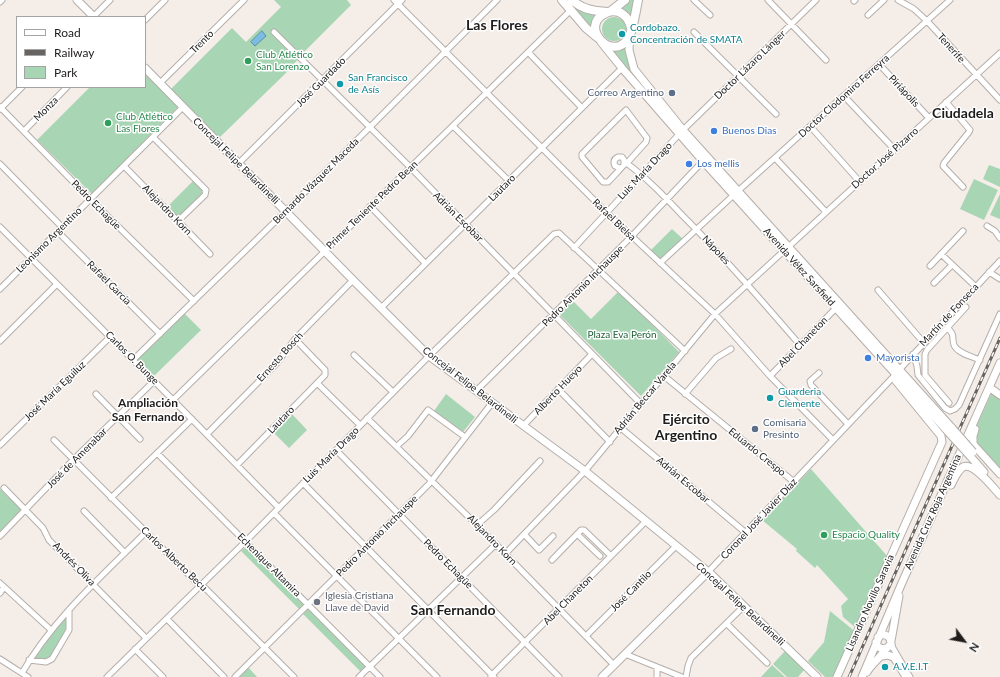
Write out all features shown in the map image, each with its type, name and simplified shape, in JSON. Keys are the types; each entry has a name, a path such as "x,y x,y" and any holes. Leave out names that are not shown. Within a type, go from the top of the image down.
{"main road":[{"path":"77,0 92,16"},
{"name":"Avenida Vélez Sarsfield","path":"562,0 951,431 1000,489"},
{"path":"572,0 587,10 610,12 626,0"},
{"path":"631,31 629,21 624,15 616,11 602,15 596,24 596,32 599,40 610,46 619,46 626,41 631,31 638,0"},
{"name":"Avenida Vélez Sarsfield","path":"631,31 629,50 634,69 703,161 736,193"},
{"name":"Concejal Felipe Belardinelli","path":"146,69 429,356 585,471 645,522 708,572 817,677"},
{"name":"Avenida Vélez Sarsfield","path":"786,248 836,308 897,372"},
{"path":"1000,363 973,436 973,444 1000,474"},
{"name":"Lisandro Novillo Saravia","path":"837,677 942,442 941,436 897,382 897,372"},
{"path":"966,440 991,388 1000,374"},
{"path":"991,388 1000,395"},
{"path":"966,440 978,423"},
{"name":"Avenida Cruz Roja Argentina","path":"863,677 877,640 966,440"},
{"name":"Avenida Vélez Sarsfield","path":"971,454 1000,481"},
{"path":"919,546 956,476 964,466 975,469 1000,495"},
{"name":"Coronel José Javier Díaz","path":"602,677 708,572"},
{"name":"Avenida Cruz Roja Argentina","path":"891,642 901,585"},
{"path":"884,651 889,647 891,642 889,637 884,635 877,640 879,648 893,657"},
{"name":"Avenida Cruz Roja Argentina","path":"863,677 884,651"}],"street":[{"path":"94,16 110,0"},
{"path":"146,19 164,0"},
{"name":"Trento","path":"160,83 244,0"},
{"name":"Bernardo Vázquez Maceda","path":"134,360 370,128 497,0"},
{"path":"694,0 710,15"},
{"path":"768,0 826,60"},
{"name":"Doctor Lázaro Lánger","path":"681,132 816,0"},
{"path":"868,15 884,0"},
{"name":"Tenerife","path":"898,0 914,9 927,20 1000,100"},
{"name":"Doctor Clodomiro Ferreyra","path":"736,193 950,0"},
{"name":"Rafael Bielsa","path":"398,1 446,52 631,237 715,314 770,376 833,440"},
{"name":"José Guardado","path":"239,163 398,1"},
{"name":"Primer Teniente Pedro Bean","path":"173,400 571,10"},
{"name":"Adrián Escobar","path":"274,32 514,273 641,404"},
{"path":"694,32 776,114"},
{"path":"528,52 582,108"},
{"name":"Doctor José Pizarro","path":"786,248 1000,54"},
{"name":"Piriápolis","path":"879,64 929,118"},
{"name":"Lautaro","path":"381,308 622,68"},
{"path":"0,108 21,88"},
{"name":"Monza","path":"24,131 66,88"},
{"path":"844,96 895,150"},
{"path":"946,102 970,130 944,163 944,167 963,187"},
{"name":"Leonismo Argentino","path":"0,289 183,107"},
{"name":"Pedro Echagüe","path":"0,108 90,199 194,300"},
{"path":"626,110 647,138 646,142 620,168 608,182 603,182 582,154 626,110"},
{"path":"453,126 509,181"},
{"path":"810,126 860,182"},
{"name":"Luis María Drago","path":"107,677 246,542 429,356 554,234 559,233 574,248 681,132"},
{"path":"153,136 206,190 206,192 178,221"},
{"path":"620,168 616,167 614,164 615,159 620,157 626,162"},
{"path":"775,158 826,212"},
{"name":"Pedro Antonio Inchauspe","path":"476,391 631,237 703,161"},
{"name":"Nápoles","path":"626,162 667,199 696,229 748,284 800,345"},
{"path":"0,164 62,227"},
{"name":"Alejandro Korn","path":"124,166 210,254"},
{"path":"660,263 736,193"},
{"path":"370,206 425,263"},
{"path":"987,226 995,231 1000,238"},
{"name":"Carlos O. Bunge","path":"0,227 134,360 279,508"},
{"path":"930,266 963,231"},
{"name":"Rafael García","path":"58,232 160,334"},
{"path":"574,248 684,351"},
{"name":"Adrián Beccar Varela","path":"505,554 585,471 715,314 786,248"},
{"path":"941,254 976,286"},
{"name":"Martín de Fonseca","path":"897,372 1000,261"},
{"path":"934,283 952,265"},
{"path":"990,272 1000,279"},
{"name":"Ernesto Bosch","path":"207,434 277,363 295,339 353,280"},
{"path":"0,341 57,284"},
{"path":"878,290 924,343"},
{"path":"949,403 926,377 924,372 925,354 966,307"},
{"name":"Abel Chaneton","path":"770,376 836,308"},
{"path":"913,354 918,366 918,375 945,408 950,410 955,409 959,405 1000,314"},
{"path":"947,327 953,334 956,347 980,360"},
{"name":"José María Eguiluz","path":"0,445 110,337"},
{"name":"Lautaro","path":"237,465 324,375 325,370 295,339"},
{"path":"685,394 716,358 731,349"},
{"name":"Alberto Hueyo","path":"523,426 592,354"},
{"path":"354,355 393,392"},
{"name":"Coronel José Javier Díaz","path":"708,572 897,372"},
{"path":"818,373 810,381 811,385 848,424"},
{"name":"Eduardo Crespo","path":"664,376 794,482"},
{"name":"José de Amenabar","path":"0,536 154,381"},
{"path":"317,383 360,425"},
{"path":"558,389 610,442"},
{"path":"96,394 140,439"},
{"name":"Pedro Antonio Inchauspe","path":"235,677 432,480 492,403"},
{"path":"397,446 408,436 428,410 466,437"},
{"name":"Alejandro Korn","path":"367,418 432,480 614,665"},
{"path":"111,498 192,419"},
{"name":"Adrián Escobar","path":"621,428 746,533"},
{"name":"Carlos Alberto Becu","path":"54,440 196,582 265,647 294,677"},
{"name":"Pedro Echagüe","path":"336,450 559,677"},
{"name":"Echenique Altamira","path":"157,453 380,677"},
{"path":"477,525 494,510 540,461"},
{"path":"304,483 492,676"},
{"name":"Andrés Oliva","path":"4,488 43,528 50,540 146,638"},
{"path":"84,511 125,553"},
{"path":"274,513 436,677"},
{"name":"Abel Chaneton","path":"492,676 645,522"},
{"path":"552,560 581,530 584,530 611,556"},
{"path":"22,673 29,660 51,630 146,532"},
{"path":"524,534 539,550 553,536"},
{"path":"577,534 600,556"},
{"path":"359,677 496,544"},
{"name":"José Cantilo","path":"586,636 676,546"},
{"path":"0,593 2,585 51,630"},
{"path":"686,677 691,658 744,606"},
{"path":"29,660 46,662 52,659 69,630 69,610"},
{"path":"167,619 224,677"},
{"path":"727,624 767,663"},
{"path":"891,642 910,677"},
{"path":"135,649 163,677"},
{"path":"625,654 682,677"},
{"path":"893,657 905,677"},
{"path":"0,659 28,677"},
{"path":"657,677 658,667"}],"green space":[{"name":"Club Atlético San Lorenzo","path":"274,0 347,0 351,5 305,51 288,71 218,139 170,90 232,28 246,42 281,7"},
{"path":"566,0 597,15 592,30"},
{"path":"629,0 636,0 631,19 617,9"},
{"path":"614,17 623,20 626,29 623,38 614,41 605,38 602,29 605,20"},
{"path":"626,44 627,55 679,130 609,49"},
{"name":"Club Atlético Las Flores","path":"146,75 178,107 92,194 37,140 89,88 146,88"},
{"path":"989,165 1000,169 1000,187 983,179"},
{"path":"974,179 998,190 984,220 960,209"},
{"path":"193,181 202,190 202,194 179,217 177,217 167,207"},
{"path":"1000,194 1000,219 990,215"},
{"path":"672,229 683,239 660,263 649,252"},
{"name":"Plaza Eva Perón","path":"619,291 679,352 641,396 558,313 572,300 591,319"},
{"path":"184,313 201,330 154,376 137,359"},
{"path":"993,390 1000,395 1000,474 975,447 973,434"},
{"path":"446,394 475,417 463,432 434,411"},
{"path":"291,413 307,430 289,448 273,432"},
{"name":"Espacio Quality","path":"811,469 888,557 857,629 843,617 841,606 848,599 817,565 815,568 796,551 797,549 762,520"},
{"path":"0,489 22,510 0,533"},
{"path":"247,546 304,604 299,609 241,551"},
{"path":"309,608 368,667 362,673 303,614"},
{"path":"830,611 854,632 834,677 825,677 808,661 824,642"},
{"path":"67,614 67,633 48,660 33,658"},
{"path":"785,651 805,669 798,677 787,677 773,664"},
{"path":"772,665 785,677 761,677"},
{"path":"248,667 257,677 237,677"}],"water":[{"path":"262,31 266,36 255,46 251,42"}],"railway":[{"path":"849,677 1000,338"}],"place":[{"name":"Cordobazo. Concentración de SMATA","path":"622,34"},
{"name":"Club Atlético San Lorenzo","path":"248,61"},
{"name":"San Francisco de Asís","path":"340,84"},
{"name":"Correo Argentino","path":"672,93"},
{"name":"Club Atlético Las Flores","path":"108,123"},
{"name":"Buenos Dias","path":"714,131"},
{"name":"Los mellis","path":"689,164"},
{"name":"Mayorista","path":"868,358"},
{"name":"Guarderia Clemente","path":"770,398"},
{"name":"Comisaria Presinto","path":"755,429"},
{"name":"Espacio Quality","path":"824,535"},
{"name":"Iglesia Cristiana Llave de David","path":"317,602"},
{"name":"A.V.E.I.T","path":"885,667"}],"district":[{"name":"Las Flores","path":"497,25"},
{"name":"Ciudadela","path":"963,113"},
{"name":"Ampliación San Fernando","path":"148,410"},
{"name":"Ejército Argentino","path":"686,428"},
{"name":"San Fernando","path":"453,610"}]}
